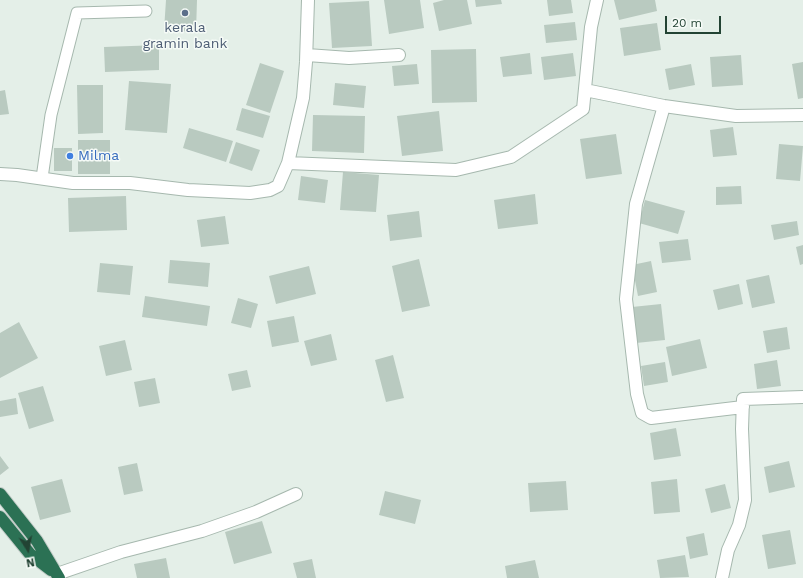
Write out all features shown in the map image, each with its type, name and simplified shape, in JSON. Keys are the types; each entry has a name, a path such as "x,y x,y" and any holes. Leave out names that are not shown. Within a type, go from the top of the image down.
{"highway":[{"path":"0,494 37,541 58,576"},
{"path":"0,517 30,554 58,576"}],"street":[{"path":"0,174 74,182 130,183 188,190 250,193 270,190 278,186 288,163 302,98 307,55 308,0"},
{"path":"288,163 456,170 511,157 583,109 591,27 597,0"},
{"path":"307,55 349,58 399,55"},
{"path":"585,90 664,106 736,116 803,115"},
{"path":"664,106 636,204 626,299 635,380 642,413 651,418 743,407"},
{"path":"722,578 728,550 739,525 745,500 743,399 803,397"},
{"path":"58,576 121,552 202,531 256,512 296,494"}],"lane":[{"path":"42,178 50,116 77,13 146,11"}],"building":[{"path":"166,0 197,0 196,32 164,30"},
{"path":"384,0 420,0 424,28 389,34"},
{"path":"444,0 467,0 472,24 439,31 433,3"},
{"path":"475,0 501,0 502,4 476,7"},
{"path":"547,0 571,0 573,13 549,16"},
{"path":"614,0 655,0 657,11 619,20"},
{"path":"369,1 372,46 332,48 329,3"},
{"path":"575,22 577,40 546,43 544,25"},
{"path":"657,23 661,50 624,56 620,28"},
{"path":"159,45 159,70 105,72 104,47"},
{"path":"476,49 477,102 432,103 431,50"},
{"path":"530,53 532,74 503,77 500,57"},
{"path":"573,53 576,76 544,80 541,57"},
{"path":"741,55 743,85 712,87 710,57"},
{"path":"803,62 803,98 798,99 792,64"},
{"path":"260,63 284,71 270,113 246,105"},
{"path":"417,64 419,84 394,86 392,66"},
{"path":"691,64 695,85 669,90 665,69"},
{"path":"129,81 171,84 167,133 125,130"},
{"path":"335,83 366,86 364,108 333,105"},
{"path":"77,85 103,85 103,133 78,134"},
{"path":"5,90 9,114 0,115 0,91"},
{"path":"242,108 270,116 263,138 236,130"},
{"path":"439,111 443,151 402,156 397,116"},
{"path":"313,115 365,116 364,153 312,151"},
{"path":"733,127 737,155 713,157 710,130"},
{"path":"189,128 233,141 226,162 183,148"},
{"path":"616,134 622,174 586,179 580,139"},
{"path":"78,140 110,140 110,174 78,174"},
{"path":"236,142 260,150 252,171 229,163"},
{"path":"779,144 803,146 800,181 776,179"},
{"path":"54,148 72,148 72,171 54,171"},
{"path":"343,172 379,175 376,212 340,210"},
{"path":"301,176 328,180 325,203 298,200"},
{"path":"741,186 742,204 716,205 716,187"},
{"path":"535,194 538,224 498,229 494,200"},
{"path":"126,196 127,230 69,232 68,198"},
{"path":"645,200 685,211 678,234 639,223"},
{"path":"419,211 422,237 390,241 387,215"},
{"path":"225,216 229,244 201,247 197,220"},
{"path":"797,221 799,235 774,240 771,225"},
{"path":"688,239 691,260 662,263 659,242"},
{"path":"803,245 803,264 800,265 796,247"},
{"path":"419,259 430,306 402,312 392,266"},
{"path":"170,260 210,263 208,287 168,283"},
{"path":"651,261 657,292 638,296 632,265"},
{"path":"100,263 133,266 130,295 97,292"},
{"path":"309,266 316,294 276,304 269,276"},
{"path":"769,275 775,303 752,308 746,280"},
{"path":"739,284 743,304 718,310 713,290"},
{"path":"145,296 210,306 207,326 142,317"},
{"path":"238,298 258,304 251,328 231,323"},
{"path":"661,304 665,340 636,343 632,307"},
{"path":"294,316 299,342 272,347 267,321"},
{"path":"19,322 38,358 0,378 0,333"},
{"path":"787,327 790,349 767,353 763,331"},
{"path":"331,334 337,360 311,366 304,341"},
{"path":"700,339 707,368 672,376 666,347"},
{"path":"125,340 132,370 106,376 99,346"},
{"path":"393,355 404,398 386,402 375,360"},
{"path":"777,360 781,386 757,389 754,364"},
{"path":"665,362 668,382 644,386 641,366"},
{"path":"247,370 251,387 232,391 228,374"},
{"path":"155,378 160,403 139,407 134,382"},
{"path":"43,386 54,421 29,429 18,393"},
{"path":"16,398 18,414 0,417 0,401"},
{"path":"676,428 681,456 654,460 650,433"},
{"path":"0,456 9,468 0,475"},
{"path":"789,461 795,487 769,493 764,467"},
{"path":"137,463 143,491 124,495 118,467"},
{"path":"62,479 71,512 40,520 31,487"},
{"path":"677,479 680,512 654,514 651,482"},
{"path":"566,481 568,510 530,512 528,483"},
{"path":"725,484 731,508 711,513 705,489"},
{"path":"385,491 421,500 415,524 379,515"},
{"path":"262,521 272,553 234,564 225,532"},
{"path":"790,530 796,564 768,569 762,535"},
{"path":"704,533 708,555 690,559 686,537"},
{"path":"685,555 689,577 660,578 657,560"},
{"path":"166,558 170,578 137,578 134,564"},
{"path":"312,559 316,578 297,578 293,563"},
{"path":"535,560 539,578 507,578 505,566"}],"place":[{"name":"kerala gramin bank","path":"185,13"},
{"name":"Milma","path":"70,156"}]}
